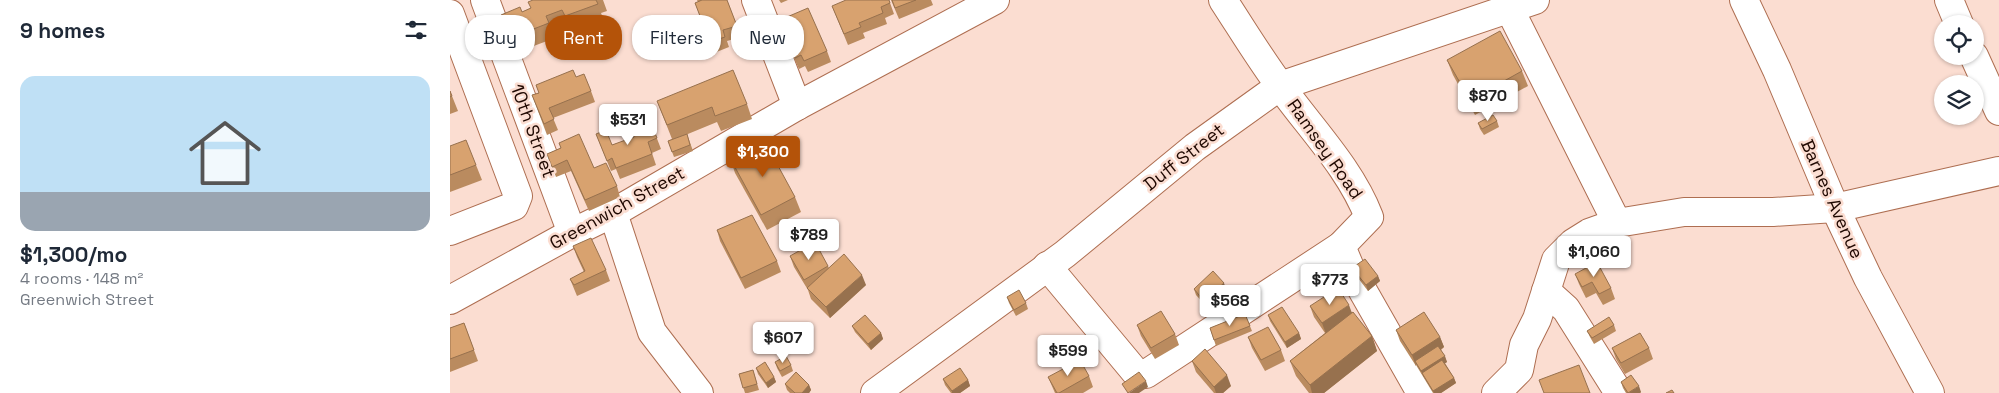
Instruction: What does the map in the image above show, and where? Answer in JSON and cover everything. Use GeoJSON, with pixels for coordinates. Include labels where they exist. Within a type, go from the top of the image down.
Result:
{"type":"FeatureCollection","features":[{"type":"Feature","properties":{"kind":"street","name":"10th Street"},"geometry":{"type":"LineString","coordinates":[[485,0],[572,233]]}},
{"type":"Feature","properties":{"kind":"street"},"geometry":{"type":"LineString","coordinates":[[756,0],[797,106]]}},
{"type":"Feature","properties":{"kind":"street","name":"Greenwich Street"},"geometry":{"type":"LineString","coordinates":[[450,300],[572,233],[613,213],[797,106],[995,0]]}},
{"type":"Feature","properties":{"kind":"street"},"geometry":{"type":"LineString","coordinates":[[1223,0],[1280,86]]}},
{"type":"Feature","properties":{"kind":"street","name":"Duff Street"},"geometry":{"type":"LineString","coordinates":[[875,393],[1047,266],[1194,147],[1280,86],[1534,0]]}},
{"type":"Feature","properties":{"kind":"street","name":"Barnes Avenue"},"geometry":{"type":"LineString","coordinates":[[1744,0],[1835,208],[1868,278],[1930,393]]}},
{"type":"Feature","properties":{"kind":"street"},"geometry":{"type":"LineString","coordinates":[[1949,0],[1955,15]]}},
{"type":"Feature","properties":{"kind":"street"},"geometry":{"type":"LineString","coordinates":[[1509,8],[1618,223]]}},
{"type":"Feature","properties":{"kind":"street"},"geometry":{"type":"LineString","coordinates":[[450,14],[518,196],[514,206],[450,231]]}},
{"type":"Feature","properties":{"kind":"street"},"geometry":{"type":"LineString","coordinates":[[1978,65],[1999,111]]}},
{"type":"Feature","properties":{"kind":"street","name":"Ramsey Road"},"geometry":{"type":"LineString","coordinates":[[1280,86],[1343,168],[1361,197],[1369,217],[1342,246]]}},
{"type":"Feature","properties":{"kind":"street"},"geometry":{"type":"LineString","coordinates":[[1496,393],[1519,370],[1524,345],[1537,319],[1556,260],[1562,252],[1589,233],[1618,223],[1684,212],[1773,212],[1835,208],[1905,194],[1999,171]]}},
{"type":"Feature","properties":{"kind":"street"},"geometry":{"type":"LineString","coordinates":[[613,213],[652,332],[699,393]]}},
{"type":"Feature","properties":{"kind":"street"},"geometry":{"type":"LineString","coordinates":[[1047,266],[1137,374],[1140,375],[1146,374],[1342,246],[1351,270],[1421,393]]}},
{"type":"Feature","properties":{"kind":"street"},"geometry":{"type":"LineString","coordinates":[[1546,291],[1566,309],[1619,393]]}},
{"type":"Feature","properties":{"kind":"building"},"geometry":{"type":"Polygon","coordinates":[[[533,0],[596,0],[598,4],[568,15],[564,15],[562,10],[545,15],[545,25],[535,28],[535,15],[501,15],[520,7],[522,12],[531,8],[528,2],[533,0]]]}},
{"type":"Feature","properties":{"kind":"building"},"geometry":{"type":"Polygon","coordinates":[[[702,0],[727,0],[733,15],[731,15],[731,28],[723,30],[725,37],[721,38],[721,15],[700,15],[695,3],[702,0]]]}},
{"type":"Feature","properties":{"kind":"building"},"geometry":{"type":"Polygon","coordinates":[[[846,0],[889,0],[890,3],[881,7],[883,13],[859,23],[861,27],[844,34],[832,6],[846,0]]]}},
{"type":"Feature","properties":{"kind":"building"},"geometry":{"type":"Polygon","coordinates":[[[892,0],[916,0],[895,8],[892,0]]]}},
{"type":"Feature","properties":{"kind":"building"},"geometry":{"type":"Polygon","coordinates":[[[808,8],[827,51],[804,61],[804,15],[792,15],[808,8]]]}},
{"type":"Feature","properties":{"kind":"building"},"geometry":{"type":"Polygon","coordinates":[[[1500,31],[1522,71],[1470,100],[1447,60],[1500,31]]]}},
{"type":"Feature","properties":{"kind":"building"},"geometry":{"type":"Polygon","coordinates":[[[573,70],[576,77],[584,74],[591,91],[549,108],[554,119],[544,124],[532,95],[539,93],[536,85],[573,70]]]}},
{"type":"Feature","properties":{"kind":"building"},"geometry":{"type":"Polygon","coordinates":[[[733,70],[747,104],[715,116],[712,107],[667,125],[657,101],[733,70]]]}},
{"type":"Feature","properties":{"kind":"building"},"geometry":{"type":"Polygon","coordinates":[[[1493,115],[1497,121],[1482,129],[1478,123],[1493,115]]]}},
{"type":"Feature","properties":{"kind":"building"},"geometry":{"type":"Polygon","coordinates":[[[651,123],[657,138],[648,142],[652,154],[616,168],[612,158],[607,161],[596,134],[606,130],[612,145],[634,137],[632,130],[651,123]]]}},
{"type":"Feature","properties":{"kind":"building"},"geometry":{"type":"Polygon","coordinates":[[[579,134],[594,168],[606,163],[617,186],[585,200],[567,160],[552,167],[547,154],[561,148],[559,143],[579,134]]]}},
{"type":"Feature","properties":{"kind":"building"},"geometry":{"type":"Polygon","coordinates":[[[687,134],[690,145],[672,152],[668,141],[687,134]]]}},
{"type":"Feature","properties":{"kind":"building"},"geometry":{"type":"Polygon","coordinates":[[[466,140],[476,165],[450,175],[450,146],[466,140]]]}},
{"type":"Feature","properties":{"kind":"building"},"geometry":{"type":"Polygon","coordinates":[[[764,140],[795,197],[761,215],[730,158],[764,140]]]}},
{"type":"Feature","properties":{"kind":"building"},"geometry":{"type":"Polygon","coordinates":[[[752,215],[777,261],[741,278],[717,230],[752,215]]]}},
{"type":"Feature","properties":{"kind":"building"},"geometry":{"type":"Polygon","coordinates":[[[591,238],[606,270],[574,285],[570,279],[585,271],[573,246],[591,238]]]}},
{"type":"Feature","properties":{"kind":"building"},"geometry":{"type":"Polygon","coordinates":[[[815,242],[828,266],[804,280],[790,256],[815,242]]]}},
{"type":"Feature","properties":{"kind":"building"},"geometry":{"type":"Polygon","coordinates":[[[844,254],[862,275],[826,307],[807,288],[844,254]]]}},
{"type":"Feature","properties":{"kind":"building"},"geometry":{"type":"Polygon","coordinates":[[[1365,259],[1378,276],[1366,285],[1352,268],[1365,259]]]}},
{"type":"Feature","properties":{"kind":"building"},"geometry":{"type":"Polygon","coordinates":[[[1597,262],[1611,288],[1599,294],[1592,282],[1582,287],[1575,274],[1597,262]]]}},
{"type":"Feature","properties":{"kind":"building"},"geometry":{"type":"Polygon","coordinates":[[[1213,271],[1224,283],[1204,301],[1194,289],[1213,271]]]}},
{"type":"Feature","properties":{"kind":"building"},"geometry":{"type":"Polygon","coordinates":[[[1338,288],[1349,305],[1322,323],[1310,306],[1338,288]]]}},
{"type":"Feature","properties":{"kind":"building"},"geometry":{"type":"Polygon","coordinates":[[[1019,290],[1026,303],[1014,310],[1007,297],[1019,290]]]}},
{"type":"Feature","properties":{"kind":"building"},"geometry":{"type":"Polygon","coordinates":[[[1282,307],[1299,333],[1285,342],[1268,315],[1282,307]]]}},
{"type":"Feature","properties":{"kind":"building"},"geometry":{"type":"Polygon","coordinates":[[[1161,311],[1175,334],[1151,348],[1137,325],[1161,311]]]}},
{"type":"Feature","properties":{"kind":"building"},"geometry":{"type":"Polygon","coordinates":[[[1353,312],[1372,336],[1310,385],[1290,361],[1353,312]]]}},
{"type":"Feature","properties":{"kind":"building"},"geometry":{"type":"Polygon","coordinates":[[[1424,312],[1440,337],[1412,355],[1396,330],[1424,312]]]}},
{"type":"Feature","properties":{"kind":"building"},"geometry":{"type":"Polygon","coordinates":[[[1245,314],[1250,326],[1214,340],[1210,328],[1245,314]]]}},
{"type":"Feature","properties":{"kind":"building"},"geometry":{"type":"Polygon","coordinates":[[[865,315],[881,333],[868,344],[852,326],[865,315]]]}},
{"type":"Feature","properties":{"kind":"building"},"geometry":{"type":"Polygon","coordinates":[[[1609,317],[1614,325],[1592,338],[1587,331],[1609,317]]]}},
{"type":"Feature","properties":{"kind":"building"},"geometry":{"type":"Polygon","coordinates":[[[464,323],[474,350],[450,359],[450,328],[464,323]]]}},
{"type":"Feature","properties":{"kind":"building"},"geometry":{"type":"Polygon","coordinates":[[[1268,327],[1281,350],[1261,360],[1248,337],[1268,327]]]}},
{"type":"Feature","properties":{"kind":"building"},"geometry":{"type":"Polygon","coordinates":[[[1640,333],[1649,348],[1621,363],[1612,348],[1640,333]]]}},
{"type":"Feature","properties":{"kind":"building"},"geometry":{"type":"Polygon","coordinates":[[[1438,346],[1445,356],[1421,371],[1415,361],[1438,346]]]}},
{"type":"Feature","properties":{"kind":"building"},"geometry":{"type":"Polygon","coordinates":[[[1205,349],[1227,375],[1214,387],[1192,361],[1205,349]]]}},
{"type":"Feature","properties":{"kind":"building"},"geometry":{"type":"Polygon","coordinates":[[[786,356],[791,365],[780,371],[775,362],[786,356]]]}},
{"type":"Feature","properties":{"kind":"building"},"geometry":{"type":"Polygon","coordinates":[[[1080,360],[1089,376],[1057,393],[1048,377],[1080,360]]]}},
{"type":"Feature","properties":{"kind":"building"},"geometry":{"type":"Polygon","coordinates":[[[1442,360],[1454,378],[1433,391],[1422,373],[1442,360]]]}},
{"type":"Feature","properties":{"kind":"building"},"geometry":{"type":"Polygon","coordinates":[[[765,362],[774,377],[766,383],[756,368],[765,362]]]}},
{"type":"Feature","properties":{"kind":"building"},"geometry":{"type":"Polygon","coordinates":[[[1579,365],[1590,393],[1544,393],[1539,380],[1579,365]]]}},
{"type":"Feature","properties":{"kind":"building"},"geometry":{"type":"Polygon","coordinates":[[[960,368],[968,380],[952,391],[943,379],[960,368]]]}},
{"type":"Feature","properties":{"kind":"building"},"geometry":{"type":"Polygon","coordinates":[[[753,370],[757,384],[743,388],[739,374],[753,370]]]}},
{"type":"Feature","properties":{"kind":"building"},"geometry":{"type":"Polygon","coordinates":[[[796,372],[809,385],[802,393],[795,393],[785,384],[796,372]]]}},
{"type":"Feature","properties":{"kind":"building"},"geometry":{"type":"Polygon","coordinates":[[[1139,372],[1146,381],[1128,393],[1122,384],[1139,372]]]}},
{"type":"Feature","properties":{"kind":"building"},"geometry":{"type":"Polygon","coordinates":[[[1631,375],[1639,386],[1628,393],[1621,382],[1631,375]]]}}]}
